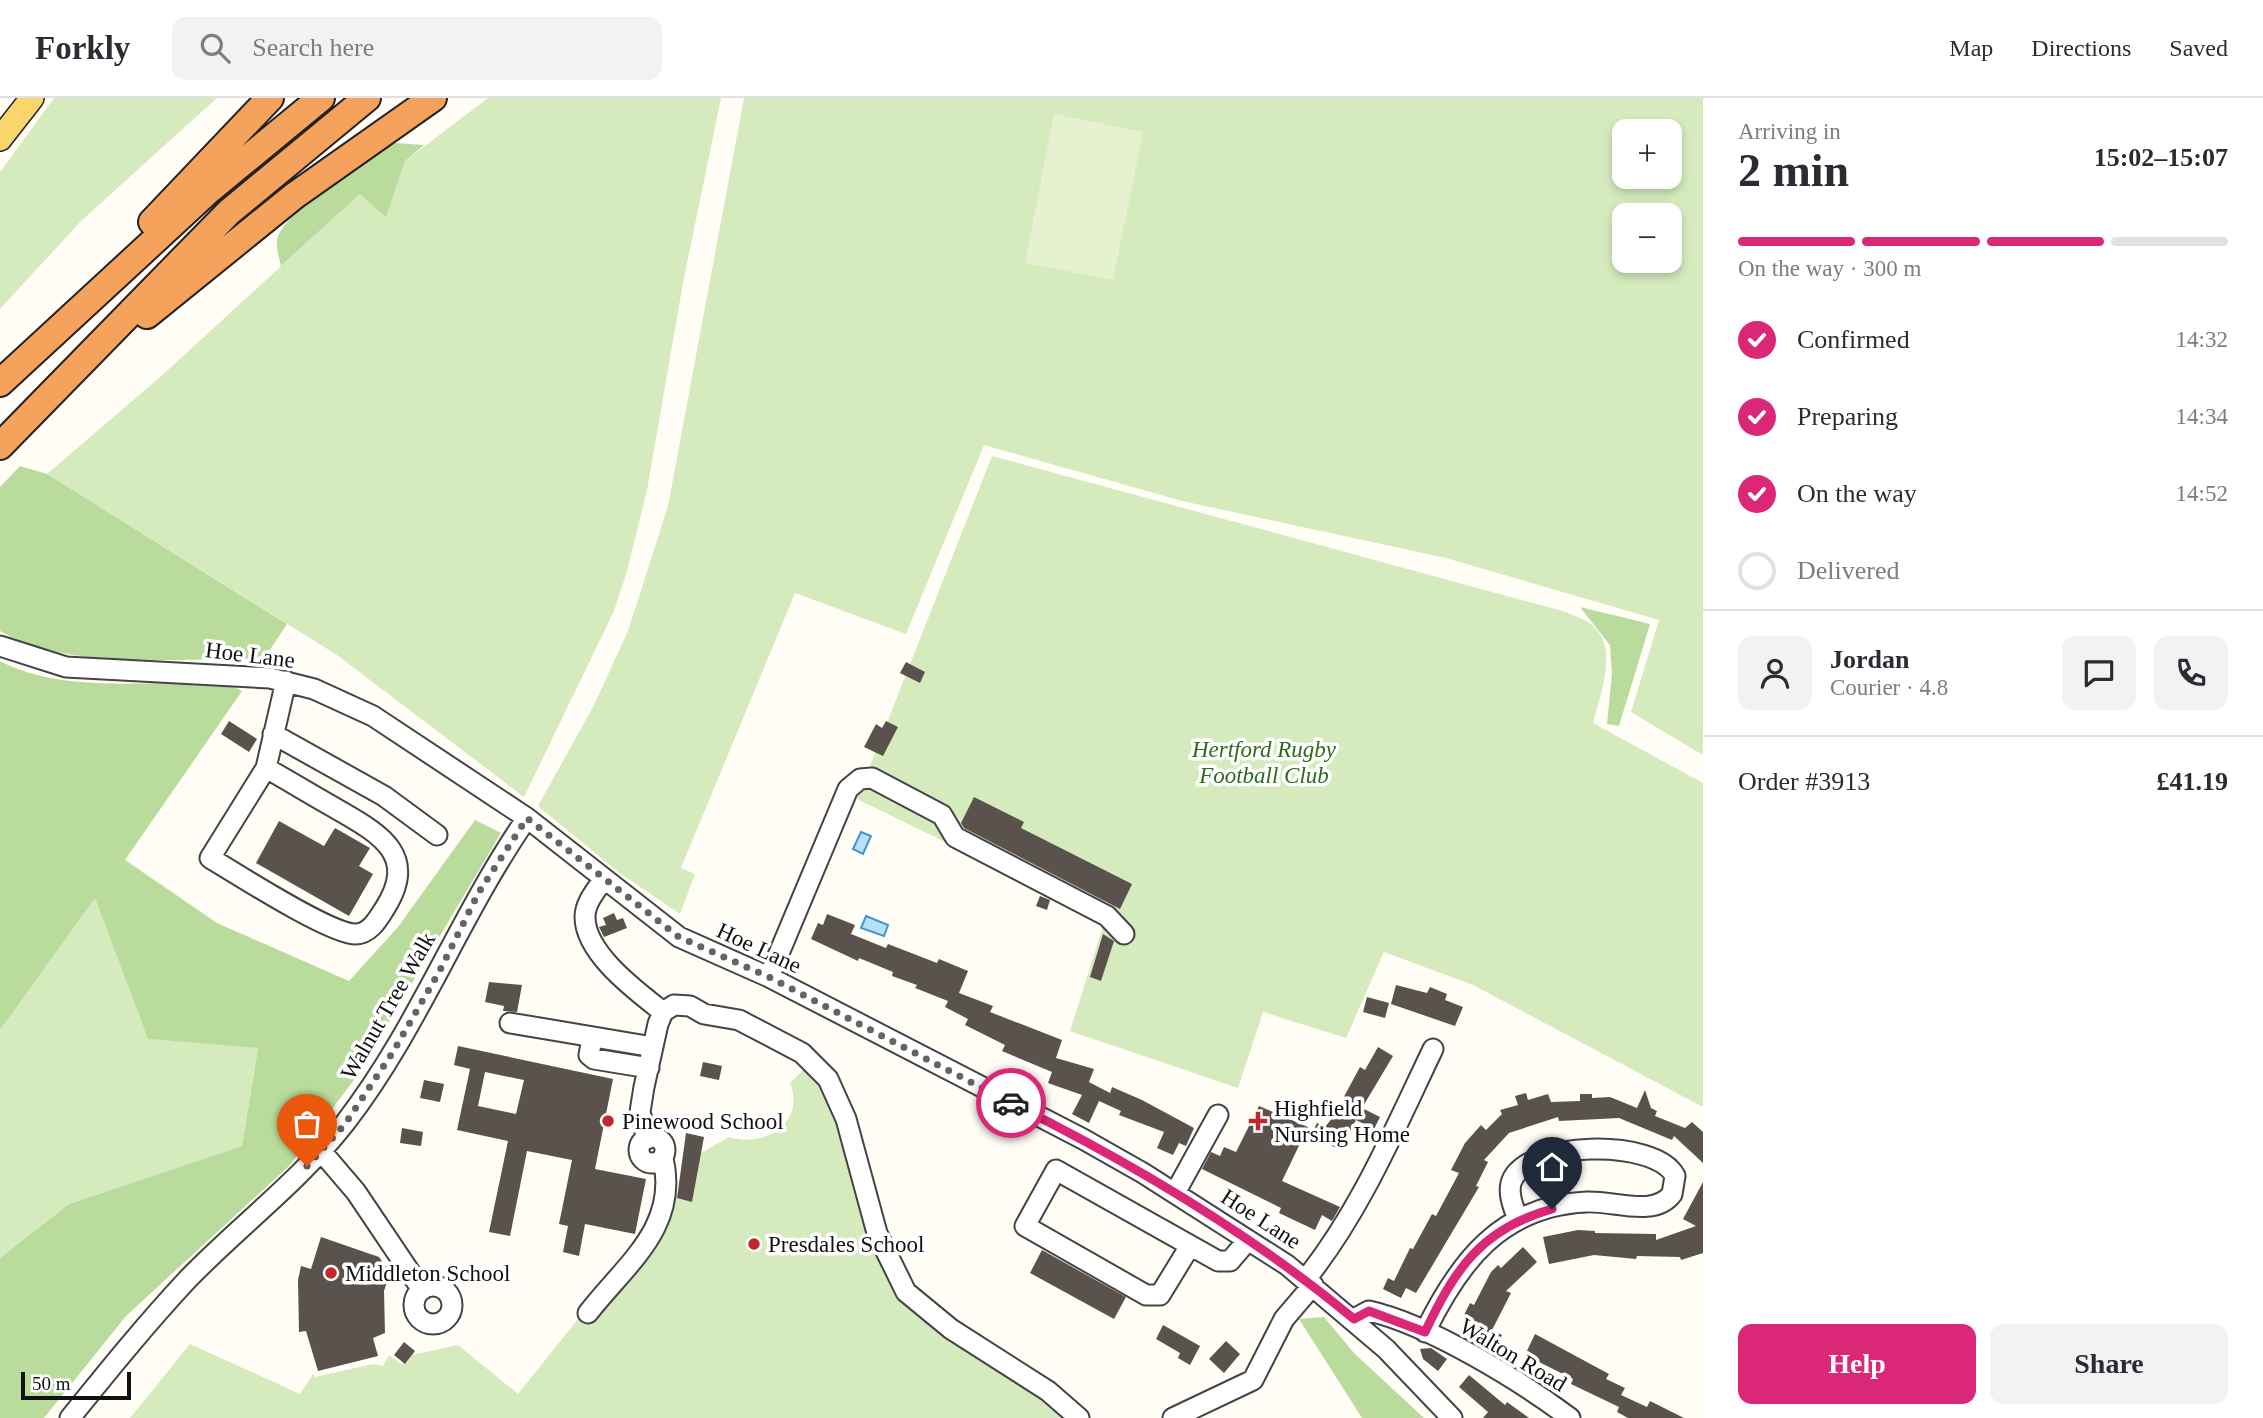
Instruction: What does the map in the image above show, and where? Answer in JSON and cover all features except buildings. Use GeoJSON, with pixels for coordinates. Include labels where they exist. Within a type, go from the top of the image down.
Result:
{"type":"FeatureCollection","features":[{"type":"Feature","properties":{"kind":"highway"},"geometry":{"type":"LineString","coordinates":[[7,376],[270,98]]}},
{"type":"Feature","properties":{"kind":"highway"},"geometry":{"type":"LineString","coordinates":[[7,376],[208,191],[321,98]]}},
{"type":"Feature","properties":{"kind":"highway"},"geometry":{"type":"LineString","coordinates":[[0,446],[41,401],[229,212],[367,98]]}},
{"type":"Feature","properties":{"kind":"highway"},"geometry":{"type":"LineString","coordinates":[[41,401],[294,196],[433,98]]}},
{"type":"Feature","properties":{"kind":"main road"},"geometry":{"type":"LineString","coordinates":[[0,139],[32,98]]}},
{"type":"Feature","properties":{"kind":"street","name":"Hoe Lane"},"geometry":{"type":"LineString","coordinates":[[0,646],[66,667],[236,675],[286,681],[314,690],[373,716],[527,818],[679,937],[769,977],[1083,1139],[1248,1240],[1310,1282],[1354,1319],[1422,1383],[1452,1418]]}},
{"type":"Feature","properties":{"kind":"street"},"geometry":{"type":"LineString","coordinates":[[266,768],[380,834],[389,846],[395,859],[396,882],[392,897],[369,930],[357,934],[325,924],[210,858],[266,768],[286,681]]}},
{"type":"Feature","properties":{"kind":"street"},"geometry":{"type":"LineString","coordinates":[[273,734],[384,796],[437,835]]}},
{"type":"Feature","properties":{"kind":"street"},"geometry":{"type":"LineString","coordinates":[[769,977],[848,789],[860,779],[872,778],[942,815],[955,837],[1107,916],[1124,934]]}},
{"type":"Feature","properties":{"kind":"street","name":"Walnut Tree Walk"},"geometry":{"type":"LineString","coordinates":[[70,1418],[187,1281],[321,1151],[351,1114],[393,1052],[439,972],[479,892],[527,818]]}},
{"type":"Feature","properties":{"kind":"street"},"geometry":{"type":"LineString","coordinates":[[604,879],[590,898],[587,908],[585,918],[590,937],[618,975],[663,1012]]}},
{"type":"Feature","properties":{"kind":"street"},"geometry":{"type":"LineString","coordinates":[[587,1312],[662,1218],[666,1189],[663,1158],[656,1163],[644,1160],[640,1149],[647,1139],[640,1112],[663,1012],[674,1005],[690,1006],[704,1014],[739,1020],[802,1053],[828,1079],[858,1156],[877,1233],[906,1292],[951,1329],[1048,1391],[1079,1418]]}},
{"type":"Feature","properties":{"kind":"street"},"geometry":{"type":"LineString","coordinates":[[510,1023],[653,1047]]}},
{"type":"Feature","properties":{"kind":"street"},"geometry":{"type":"LineString","coordinates":[[592,1038],[589,1055],[594,1059],[649,1068]]}},
{"type":"Feature","properties":{"kind":"street"},"geometry":{"type":"LineString","coordinates":[[1173,1418],[1253,1380],[1284,1319],[1355,1208],[1433,1049]]}},
{"type":"Feature","properties":{"kind":"street"},"geometry":{"type":"LineString","coordinates":[[1175,1194],[1218,1115]]}},
{"type":"Feature","properties":{"kind":"street"},"geometry":{"type":"LineString","coordinates":[[1425,1332],[1448,1286],[1466,1261],[1489,1238],[1518,1220],[1586,1202],[1656,1206],[1672,1194],[1675,1177],[1658,1158],[1636,1152],[1586,1150],[1544,1156],[1523,1166],[1512,1181],[1511,1198],[1518,1220]]}},
{"type":"Feature","properties":{"kind":"street"},"geometry":{"type":"LineString","coordinates":[[321,1151],[356,1192],[422,1290]]}},
{"type":"Feature","properties":{"kind":"street"},"geometry":{"type":"LineString","coordinates":[[1190,1247],[1160,1295],[1146,1295],[1025,1226],[1055,1170],[1218,1261],[1230,1261],[1248,1240]]}},
{"type":"Feature","properties":{"kind":"street","name":"Walton Road"},"geometry":{"type":"LineString","coordinates":[[1354,1319],[1369,1311],[1425,1332],[1508,1377],[1570,1418]]}},
{"type":"Feature","properties":{"kind":"green space"},"geometry":{"type":"Polygon","coordinates":[[[54,98],[217,98],[81,221],[0,309],[0,172],[54,98]]]}},
{"type":"Feature","properties":{"kind":"green space"},"geometry":{"type":"Polygon","coordinates":[[[488,98],[721,98],[683,283],[647,490],[627,571],[614,611],[524,797],[337,655],[47,474],[159,378],[360,194],[386,216],[405,161],[488,98]]]}},
{"type":"Feature","properties":{"kind":"green space"},"geometry":{"type":"Polygon","coordinates":[[[744,98],[1703,98],[1703,755],[1631,712],[1659,620],[1446,558],[1182,501],[984,445],[906,634],[795,593],[681,868],[695,874],[680,914],[618,872],[538,806],[594,705],[628,631],[668,506],[744,98]]]}},
{"type":"Feature","properties":{"kind":"green space"},"geometry":{"type":"Polygon","coordinates":[[[1054,114],[1143,132],[1113,280],[1025,263],[1054,114]]]}},
{"type":"Feature","properties":{"kind":"green space"},"geometry":{"type":"Polygon","coordinates":[[[396,143],[424,145],[405,161],[386,217],[360,194],[281,266],[277,242],[286,224],[328,188],[386,147],[396,143]]]}},
{"type":"Feature","properties":{"kind":"green space","name":"Hertford Rugby Football Club"},"geometry":{"type":"Polygon","coordinates":[[[992,456],[1566,612],[1591,624],[1605,645],[1606,658],[1606,671],[1593,723],[1703,783],[1703,1107],[1473,985],[1384,952],[1346,1038],[1263,1012],[1238,1088],[1070,1031],[1105,920],[857,799],[992,456]]]}},
{"type":"Feature","properties":{"kind":"green space"},"geometry":{"type":"Polygon","coordinates":[[[20,466],[47,474],[287,624],[263,660],[94,658],[60,653],[29,644],[0,631],[0,487],[20,466]]]}},
{"type":"Feature","properties":{"kind":"green space"},"geometry":{"type":"Polygon","coordinates":[[[1580,607],[1650,624],[1619,726],[1607,724],[1612,673],[1610,645],[1580,607]]]}},
{"type":"Feature","properties":{"kind":"green space"},"geometry":{"type":"Polygon","coordinates":[[[0,661],[39,676],[60,680],[103,683],[205,682],[242,691],[125,860],[217,923],[349,981],[398,927],[475,820],[501,833],[357,1076],[289,1166],[126,1316],[44,1418],[0,1418],[0,1258],[69,1204],[242,1146],[258,1048],[148,1039],[95,898],[0,1030],[0,661]]]}},
{"type":"Feature","properties":{"kind":"green space"},"geometry":{"type":"Polygon","coordinates":[[[95,897],[148,1039],[258,1047],[242,1146],[69,1204],[0,1258],[0,1030],[95,897]]]}},
{"type":"Feature","properties":{"kind":"green space","name":"Presdales School"},"geometry":{"type":"Polygon","coordinates":[[[806,1067],[833,1101],[867,1235],[887,1276],[905,1300],[1054,1401],[1065,1418],[130,1418],[190,1344],[300,1394],[313,1374],[315,1377],[373,1364],[383,1366],[389,1355],[401,1364],[407,1363],[412,1355],[458,1345],[518,1394],[654,1224],[665,1192],[683,1196],[691,1159],[729,1137],[756,1139],[779,1130],[792,1110],[790,1083],[806,1067]]]}},
{"type":"Feature","properties":{"kind":"green space"},"geometry":{"type":"Polygon","coordinates":[[[1324,1317],[1354,1353],[1424,1418],[1362,1418],[1299,1319],[1324,1317]]]}},
{"type":"Feature","properties":{"kind":"water"},"geometry":{"type":"Polygon","coordinates":[[[861,832],[871,836],[863,854],[853,849],[861,832]]]}},
{"type":"Feature","properties":{"kind":"water"},"geometry":{"type":"Polygon","coordinates":[[[866,916],[888,925],[884,936],[861,928],[866,916]]]}},
{"type":"Feature","properties":{"kind":"way so far"},"geometry":{"type":"LineString","coordinates":[[307,1166],[345,1124],[393,1052],[439,972],[493,867],[527,818],[679,937],[769,977],[1011,1103]]}},
{"type":"Feature","properties":{"kind":"place","name":"Pinewood School"},"geometry":{"type":"Point","coordinates":[608,1121]}},
{"type":"Feature","properties":{"kind":"place","name":"Highfield Nursing Home"},"geometry":{"type":"Point","coordinates":[1258,1121]}},
{"type":"Feature","properties":{"kind":"place","name":"Presdales School"},"geometry":{"type":"Point","coordinates":[754,1244]}},
{"type":"Feature","properties":{"kind":"place","name":"Middleton School"},"geometry":{"type":"Point","coordinates":[331,1273]}},
{"type":"Feature","properties":{"kind":"route"},"geometry":{"type":"LineString","coordinates":[[1011,1103],[1143,1173],[1287,1265],[1354,1319],[1361,1312],[1369,1311],[1425,1332],[1448,1286],[1477,1249],[1503,1228],[1552,1209]]}}]}
